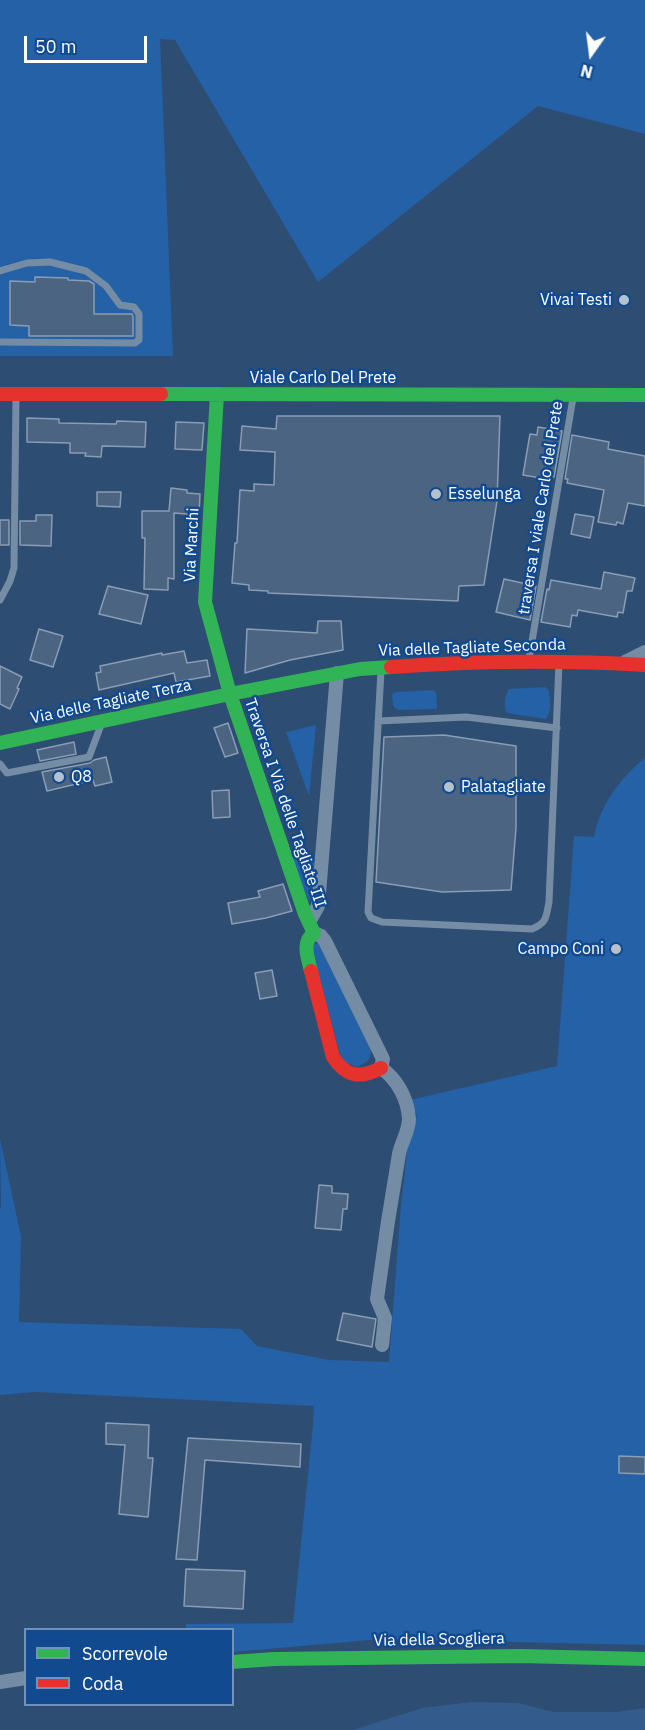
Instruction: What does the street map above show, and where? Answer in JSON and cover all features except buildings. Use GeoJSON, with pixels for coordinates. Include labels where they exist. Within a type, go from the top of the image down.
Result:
{"type":"FeatureCollection","features":[{"type":"Feature","properties":{"kind":"main road","name":"Viale Carlo Del Prete"},"geometry":{"type":"LineString","coordinates":[[0,394],[645,395]]}},
{"type":"Feature","properties":{"kind":"main road","name":"Via Marchi"},"geometry":{"type":"LineString","coordinates":[[216,394],[205,602],[230,694]]}},
{"type":"Feature","properties":{"kind":"main road","name":"Via delle Tagliate Seconda"},"geometry":{"type":"LineString","coordinates":[[230,694],[381,667],[443,663],[559,661],[645,665]]}},
{"type":"Feature","properties":{"kind":"main road","name":"Via delle Tagliate Terza"},"geometry":{"type":"LineString","coordinates":[[0,742],[230,694]]}},
{"type":"Feature","properties":{"kind":"main road","name":"Traversa I Via delle Tagliate III"},"geometry":{"type":"LineString","coordinates":[[230,694],[305,914],[312,927]]}},
{"type":"Feature","properties":{"kind":"main road"},"geometry":{"type":"LineString","coordinates":[[312,927],[306,941],[306,950],[333,1057],[337,1065],[346,1072],[358,1075],[372,1074],[381,1068]]}},
{"type":"Feature","properties":{"kind":"main road","name":"Via della Scogliera"},"geometry":{"type":"LineString","coordinates":[[234,1662],[274,1659],[520,1656],[645,1659]]}},
{"type":"Feature","properties":{"kind":"street"},"geometry":{"type":"LineString","coordinates":[[621,664],[645,652]]}},
{"type":"Feature","properties":{"kind":"street"},"geometry":{"type":"LineString","coordinates":[[337,674],[318,906],[312,927],[326,941],[384,1059],[381,1068],[397,1083],[409,1119],[399,1152],[377,1299],[385,1318],[382,1345]]}},
{"type":"Feature","properties":{"kind":"street"},"geometry":{"type":"LineString","coordinates":[[0,1682],[24,1678]]}},
{"type":"Feature","properties":{"kind":"lane"},"geometry":{"type":"LineString","coordinates":[[0,271],[27,263],[50,262],[86,271],[106,286],[120,305],[134,307],[139,314],[139,340],[135,343],[0,342]]}},
{"type":"Feature","properties":{"kind":"lane"},"geometry":{"type":"LineString","coordinates":[[0,600],[14,568],[16,394]]}},
{"type":"Feature","properties":{"kind":"lane","name":"traversa I viale Carlo del Prete"},"geometry":{"type":"LineString","coordinates":[[529,662],[573,395]]}},
{"type":"Feature","properties":{"kind":"lane"},"geometry":{"type":"LineString","coordinates":[[381,667],[368,912],[371,918],[382,922],[532,929],[541,926],[545,921],[549,902],[559,661]]}},
{"type":"Feature","properties":{"kind":"lane"},"geometry":{"type":"LineString","coordinates":[[378,721],[466,717],[557,728]]}},
{"type":"Feature","properties":{"kind":"lane"},"geometry":{"type":"LineString","coordinates":[[0,764],[7,773],[89,757],[102,722]]}},
{"type":"Feature","properties":{"kind":"shaded area"},"geometry":{"type":"Polygon","coordinates":[[[0,0],[645,0],[645,134],[538,106],[318,282],[175,40],[160,39],[173,356],[0,356],[0,0]]]}},
{"type":"Feature","properties":{"kind":"shaded area"},"geometry":{"type":"Polygon","coordinates":[[[545,687],[549,691],[550,702],[546,719],[507,713],[505,701],[509,689],[545,687]]]}},
{"type":"Feature","properties":{"kind":"shaded area"},"geometry":{"type":"Polygon","coordinates":[[[433,690],[436,692],[437,708],[435,709],[399,710],[393,705],[392,694],[396,692],[433,690]]]}},
{"type":"Feature","properties":{"kind":"shaded area"},"geometry":{"type":"Polygon","coordinates":[[[316,725],[309,796],[286,732],[316,725]]]}},
{"type":"Feature","properties":{"kind":"shaded area"},"geometry":{"type":"Polygon","coordinates":[[[645,758],[645,1645],[382,1639],[234,1652],[234,1628],[186,1628],[186,1624],[293,1623],[314,1406],[35,1392],[0,1395],[0,1139],[21,1236],[19,1322],[241,1329],[257,1346],[329,1360],[389,1362],[401,1205],[408,1144],[417,1115],[410,1100],[557,1066],[574,836],[594,837],[606,803],[627,774],[645,758]]]}},
{"type":"Feature","properties":{"kind":"shaded area"},"geometry":{"type":"Polygon","coordinates":[[[315,857],[310,903],[291,860],[315,857]]]}},
{"type":"Feature","properties":{"kind":"shaded area"},"geometry":{"type":"Polygon","coordinates":[[[314,943],[321,944],[370,1046],[371,1053],[368,1061],[357,1067],[342,1061],[311,946],[314,943]]]}},
{"type":"Feature","properties":{"kind":"shaded area"},"geometry":{"type":"Polygon","coordinates":[[[471,1702],[518,1703],[554,1712],[616,1712],[645,1708],[645,1730],[353,1730],[422,1708],[471,1702]]]}},
{"type":"Feature","properties":{"kind":"traffic: fast"},"geometry":{"type":"LineString","coordinates":[[161,394],[645,395]]}},
{"type":"Feature","properties":{"kind":"traffic: fast"},"geometry":{"type":"LineString","coordinates":[[217,394],[205,602],[230,694],[305,914],[314,933],[307,946],[311,971]]}},
{"type":"Feature","properties":{"kind":"traffic: fast"},"geometry":{"type":"LineString","coordinates":[[0,743],[230,694],[360,669],[391,667]]}},
{"type":"Feature","properties":{"kind":"traffic: fast"},"geometry":{"type":"LineString","coordinates":[[234,1662],[274,1659],[520,1656],[645,1659]]}},
{"type":"Feature","properties":{"kind":"traffic: jam"},"geometry":{"type":"LineString","coordinates":[[0,394],[161,394]]}},
{"type":"Feature","properties":{"kind":"traffic: jam"},"geometry":{"type":"LineString","coordinates":[[391,667],[518,662],[645,665]]}},
{"type":"Feature","properties":{"kind":"traffic: jam"},"geometry":{"type":"LineString","coordinates":[[311,971],[333,1057],[338,1064],[348,1072],[360,1075],[381,1068]]}},
{"type":"Feature","properties":{"kind":"place","name":"Vivai Testi"},"geometry":{"type":"Point","coordinates":[624,300]}},
{"type":"Feature","properties":{"kind":"place","name":"Esselunga"},"geometry":{"type":"Point","coordinates":[436,494]}},
{"type":"Feature","properties":{"kind":"place","name":"Q8"},"geometry":{"type":"Point","coordinates":[59,777]}},
{"type":"Feature","properties":{"kind":"place","name":"Palatagliate"},"geometry":{"type":"Point","coordinates":[449,787]}},
{"type":"Feature","properties":{"kind":"place","name":"Campo Coni"},"geometry":{"type":"Point","coordinates":[616,949]}}]}
